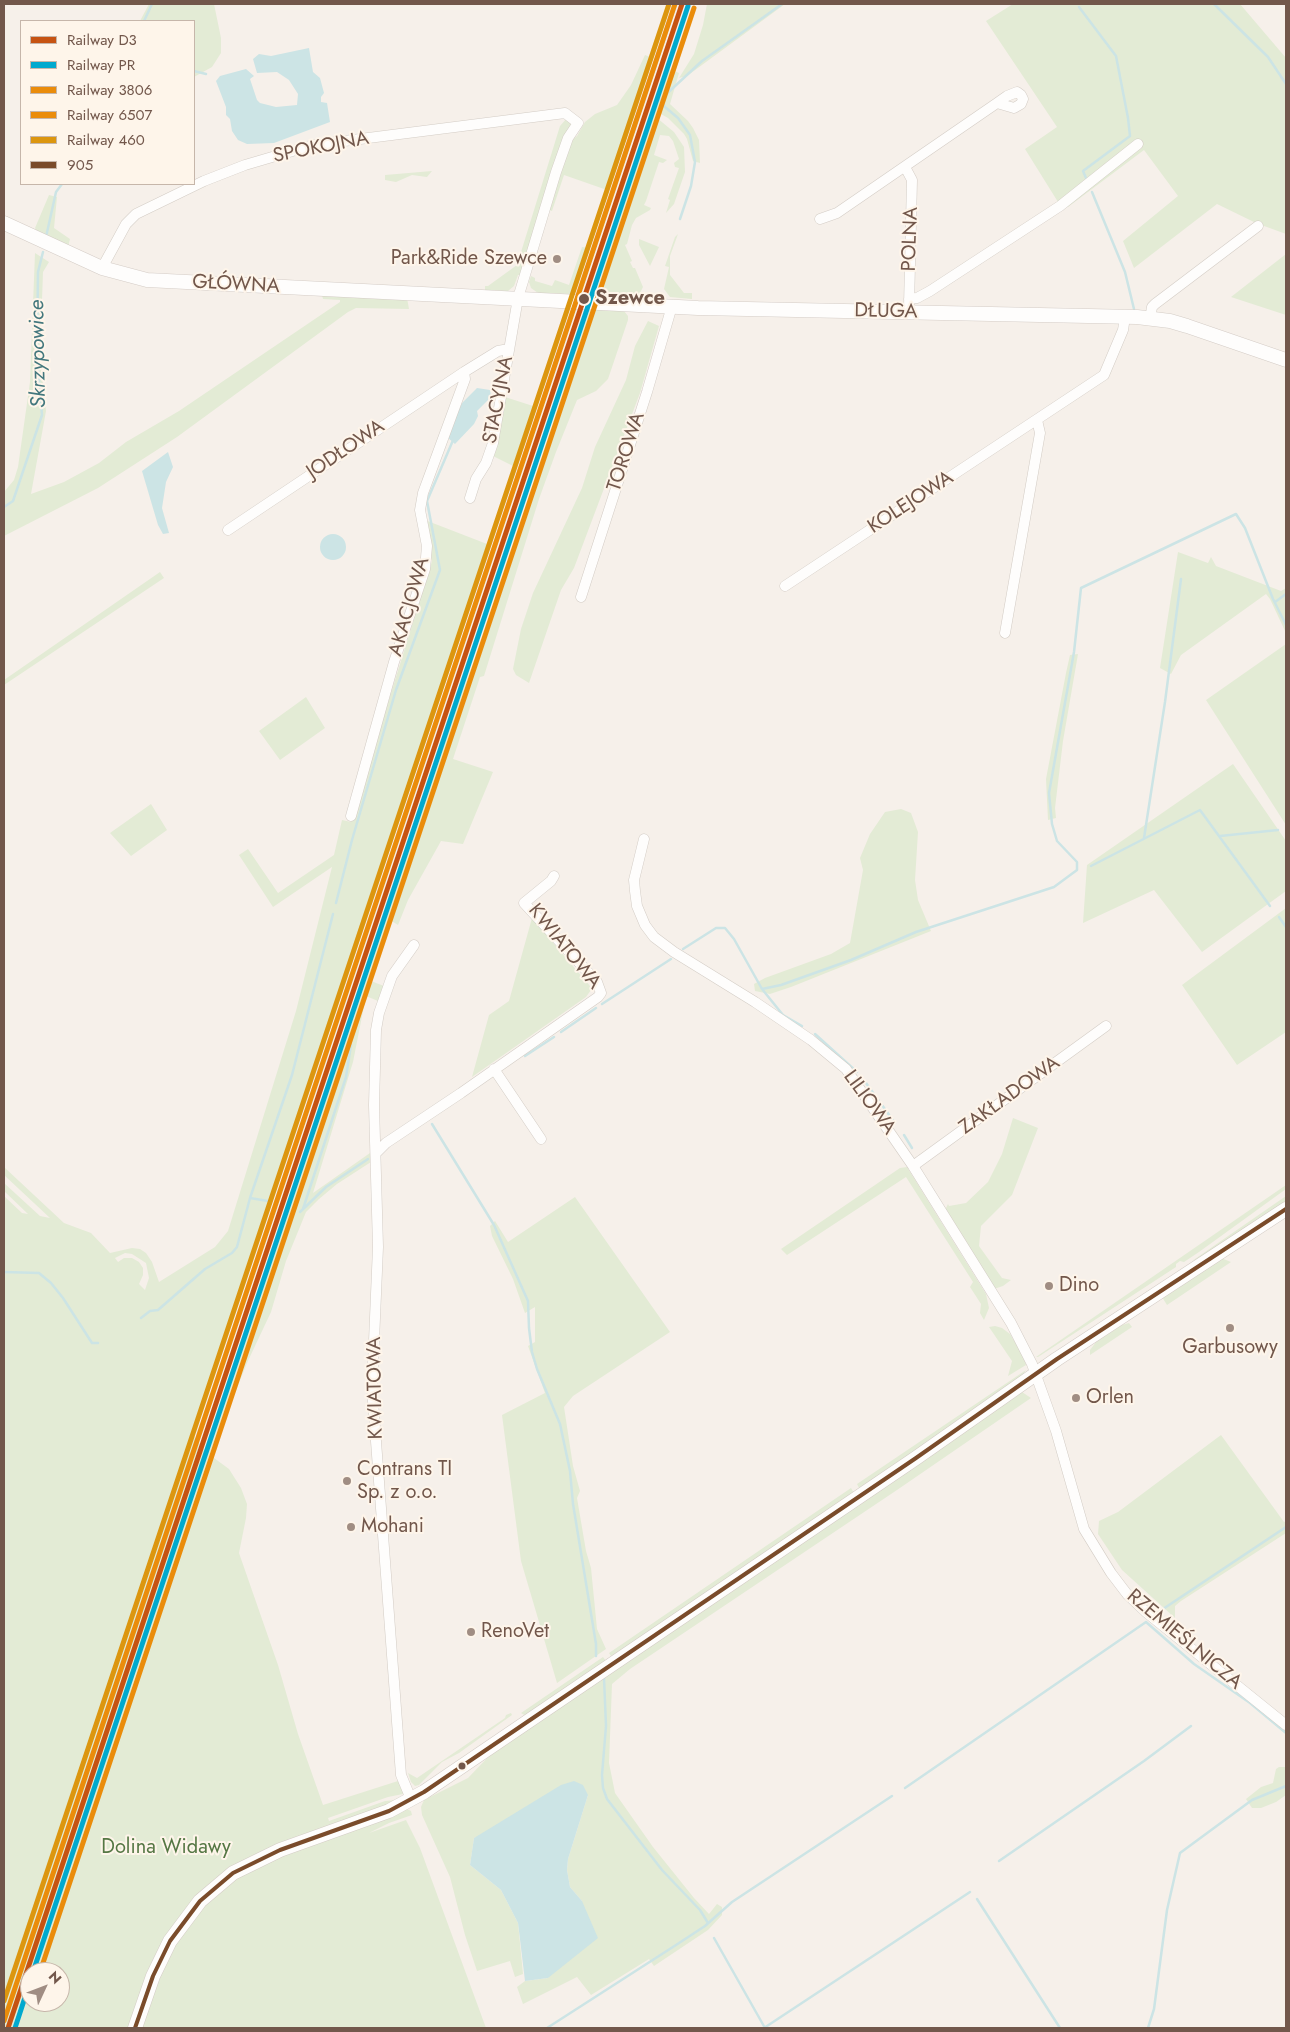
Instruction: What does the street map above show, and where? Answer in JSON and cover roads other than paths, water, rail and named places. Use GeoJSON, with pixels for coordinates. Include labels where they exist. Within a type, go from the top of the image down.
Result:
{"type":"FeatureCollection","features":[{"type":"Feature","properties":{"kind":"main road","name":"GŁÓWNA"},"geometry":{"type":"LineString","coordinates":[[4,223],[102,268],[126,276],[169,282],[480,296]]}},
{"type":"Feature","properties":{"kind":"main road","name":"DŁUGA"},"geometry":{"type":"LineString","coordinates":[[480,296],[672,306],[908,306],[1150,318],[1187,326],[1286,360]]}},
{"type":"Feature","properties":{"kind":"main road"},"geometry":{"type":"LineString","coordinates":[[135,2028],[153,1976],[168,1945],[200,1901],[233,1873],[280,1850],[389,1811],[411,1799],[511,1734],[1036,1374],[1286,1209]]}},
{"type":"Feature","properties":{"kind":"street"},"geometry":{"type":"LineString","coordinates":[[820,219],[837,213],[997,103]]}},
{"type":"Feature","properties":{"kind":"street","name":"SPOKOJNA"},"geometry":{"type":"LineString","coordinates":[[102,268],[126,224],[136,214],[204,181],[262,160],[313,145],[407,135],[565,113],[578,123]]}},
{"type":"Feature","properties":{"kind":"street","name":"STACYJNA"},"geometry":{"type":"LineString","coordinates":[[470,498],[476,478],[486,463],[492,443],[518,298],[556,172],[568,138],[578,123]]}},
{"type":"Feature","properties":{"kind":"street"},"geometry":{"type":"LineString","coordinates":[[908,306],[917,298],[1060,206],[1138,144]]}},
{"type":"Feature","properties":{"kind":"street","name":"POLNA"},"geometry":{"type":"LineString","coordinates":[[905,167],[912,180],[908,306]]}},
{"type":"Feature","properties":{"kind":"street"},"geometry":{"type":"LineString","coordinates":[[1150,318],[1152,307],[1155,304],[1258,226]]}},
{"type":"Feature","properties":{"kind":"street","name":"TOROWA"},"geometry":{"type":"LineString","coordinates":[[580,596],[647,392],[672,306]]}},
{"type":"Feature","properties":{"kind":"street","name":"KOLEJOWA"},"geometry":{"type":"LineString","coordinates":[[785,586],[1104,375],[1123,330],[1125,317]]}},
{"type":"Feature","properties":{"kind":"street","name":"JODŁOWA"},"geometry":{"type":"LineString","coordinates":[[228,530],[464,372],[498,351],[509,349]]}},
{"type":"Feature","properties":{"kind":"street","name":"AKACJOWA"},"geometry":{"type":"LineString","coordinates":[[351,816],[394,662],[425,569],[427,546],[420,510],[423,493],[465,379],[464,372]]}},
{"type":"Feature","properties":{"kind":"street"},"geometry":{"type":"LineString","coordinates":[[1005,632],[1040,434],[1037,420]]}},
{"type":"Feature","properties":{"kind":"street","name":"LILIOWA"},"geometry":{"type":"LineString","coordinates":[[644,839],[634,880],[637,906],[645,925],[654,937],[674,952],[811,1040],[846,1069],[913,1166],[1010,1323],[1036,1374]]}},
{"type":"Feature","properties":{"kind":"street","name":"KWIATOWA"},"geometry":{"type":"LineString","coordinates":[[376,1153],[386,1143],[585,1008],[598,997],[601,992],[597,982],[524,903],[551,881],[554,876]]}},
{"type":"Feature","properties":{"kind":"street","name":"KWIATOWA"},"geometry":{"type":"LineString","coordinates":[[411,1799],[401,1775],[372,1388],[378,1289],[374,1065],[379,1013],[392,976],[414,945]]}},
{"type":"Feature","properties":{"kind":"street","name":"ZAKŁADOWA"},"geometry":{"type":"LineString","coordinates":[[913,1166],[1106,1026]]}},
{"type":"Feature","properties":{"kind":"street"},"geometry":{"type":"LineString","coordinates":[[494,1068],[540,1139]]}},
{"type":"Feature","properties":{"kind":"street","name":"RZEMIEŚLNICZA"},"geometry":{"type":"LineString","coordinates":[[1036,1374],[1056,1431],[1084,1529],[1111,1573],[1127,1594],[1146,1612],[1286,1725]]}},
{"type":"Feature","properties":{"kind":"water"},"geometry":{"type":"Polygon","coordinates":[[[309,48],[313,72],[320,78],[324,93],[321,97],[321,102],[327,103],[330,122],[274,143],[247,144],[238,140],[232,131],[230,119],[226,115],[226,107],[216,81],[220,76],[246,69],[254,76],[250,79],[257,100],[260,103],[276,107],[297,105],[298,94],[289,80],[277,72],[257,73],[253,59],[259,54],[271,56],[309,48]]]}},
{"type":"Feature","properties":{"kind":"water"},"geometry":{"type":"Polygon","coordinates":[[[477,388],[490,390],[491,397],[477,411],[478,416],[474,424],[455,444],[447,437],[453,421],[462,403],[477,388]]]}},
{"type":"Feature","properties":{"kind":"water"},"geometry":{"type":"Polygon","coordinates":[[[168,452],[173,467],[166,482],[162,508],[169,533],[163,534],[158,525],[142,471],[168,452]]]}},
{"type":"Feature","properties":{"kind":"water"},"geometry":{"type":"Polygon","coordinates":[[[333,534],[342,538],[346,547],[342,556],[333,560],[324,556],[320,547],[324,538],[333,534]]]}},
{"type":"Feature","properties":{"kind":"water"},"geometry":{"type":"Polygon","coordinates":[[[574,1781],[583,1785],[588,1795],[568,1859],[567,1870],[570,1887],[582,1901],[598,1938],[548,1978],[525,1981],[518,1923],[501,1890],[470,1865],[474,1838],[561,1785],[574,1781]]]}},
{"type":"Feature","properties":{"kind":"waterway","name":"Skrzypowice"},"geometry":{"type":"LineString","coordinates":[[144,20],[152,4]]}},
{"type":"Feature","properties":{"kind":"waterway"},"geometry":{"type":"LineString","coordinates":[[680,219],[691,186],[695,162],[690,135],[678,118],[660,100],[702,61],[782,4]]}},
{"type":"Feature","properties":{"kind":"waterway"},"geometry":{"type":"LineString","coordinates":[[1214,4],[1268,57],[1286,84]]}},
{"type":"Feature","properties":{"kind":"waterway"},"geometry":{"type":"LineString","coordinates":[[1079,7],[1116,56],[1130,136],[1083,171],[1086,178]]}},
{"type":"Feature","properties":{"kind":"waterway"},"geometry":{"type":"LineString","coordinates":[[195,71],[206,74]]}},
{"type":"Feature","properties":{"kind":"waterway","name":"Skrzypowice"},"geometry":{"type":"LineString","coordinates":[[46,237],[56,192],[61,185]]}},
{"type":"Feature","properties":{"kind":"waterway"},"geometry":{"type":"LineString","coordinates":[[1092,192],[1125,272],[1134,309]]}},
{"type":"Feature","properties":{"kind":"waterway","name":"Skrzypowice"},"geometry":{"type":"LineString","coordinates":[[4,507],[13,501],[42,415],[37,357],[38,272],[43,252]]}},
{"type":"Feature","properties":{"kind":"waterway"},"geometry":{"type":"LineString","coordinates":[[336,903],[352,840],[396,690],[440,570],[427,501],[454,438]]}},
{"type":"Feature","properties":{"kind":"waterway"},"geometry":{"type":"LineString","coordinates":[[683,949],[716,928],[725,928],[734,939],[762,989],[781,985],[851,960],[916,932],[1054,887],[1077,870],[1077,862],[1057,841],[1052,824],[1049,793],[1074,652],[1081,588],[1236,514],[1245,528],[1273,599],[1286,625]]}},
{"type":"Feature","properties":{"kind":"waterway"},"geometry":{"type":"LineString","coordinates":[[1144,838],[1165,702],[1181,579]]}},
{"type":"Feature","properties":{"kind":"waterway"},"geometry":{"type":"LineString","coordinates":[[1275,602],[1286,594]]}},
{"type":"Feature","properties":{"kind":"waterway"},"geometry":{"type":"LineString","coordinates":[[1091,866],[1200,810],[1270,906]]}},
{"type":"Feature","properties":{"kind":"waterway"},"geometry":{"type":"LineString","coordinates":[[1220,836],[1278,830]]}},
{"type":"Feature","properties":{"kind":"waterway"},"geometry":{"type":"LineString","coordinates":[[141,1318],[150,1311],[158,1310],[205,1269],[232,1253],[237,1247],[250,1198],[292,1075],[333,914]]}},
{"type":"Feature","properties":{"kind":"waterway"},"geometry":{"type":"LineString","coordinates":[[1279,917],[1286,927]]}},
{"type":"Feature","properties":{"kind":"waterway"},"geometry":{"type":"LineString","coordinates":[[602,1004],[671,959]]}},
{"type":"Feature","properties":{"kind":"waterway"},"geometry":{"type":"LineString","coordinates":[[762,989],[783,1015],[802,1026]]}},
{"type":"Feature","properties":{"kind":"waterway"},"geometry":{"type":"LineString","coordinates":[[561,1032],[596,1008]]}},
{"type":"Feature","properties":{"kind":"waterway"},"geometry":{"type":"LineString","coordinates":[[815,1034],[857,1072]]}},
{"type":"Feature","properties":{"kind":"waterway"},"geometry":{"type":"LineString","coordinates":[[525,1056],[554,1037]]}},
{"type":"Feature","properties":{"kind":"waterway"},"geometry":{"type":"LineString","coordinates":[[303,1209],[346,1077],[351,1045]]}},
{"type":"Feature","properties":{"kind":"waterway"},"geometry":{"type":"LineString","coordinates":[[866,1083],[895,1123]]}},
{"type":"Feature","properties":{"kind":"waterway"},"geometry":{"type":"LineString","coordinates":[[432,1124],[494,1225],[528,1301],[532,1352],[537,1369],[560,1424],[570,1471],[573,1504],[596,1644],[596,1656]]}},
{"type":"Feature","properties":{"kind":"waterway"},"geometry":{"type":"LineString","coordinates":[[904,1135],[912,1148]]}},
{"type":"Feature","properties":{"kind":"waterway"},"geometry":{"type":"LineString","coordinates":[[300,1212],[326,1187],[368,1159]]}},
{"type":"Feature","properties":{"kind":"waterway"},"geometry":{"type":"LineString","coordinates":[[250,1198],[268,1201]]}},
{"type":"Feature","properties":{"kind":"waterway"},"geometry":{"type":"LineString","coordinates":[[4,1272],[39,1273],[51,1283],[63,1298],[92,1343],[98,1343]]}},
{"type":"Feature","properties":{"kind":"waterway"},"geometry":{"type":"LineString","coordinates":[[1157,1613],[1286,1527]]}},
{"type":"Feature","properties":{"kind":"waterway"},"geometry":{"type":"LineString","coordinates":[[905,1788],[1146,1622],[1194,1664],[1250,1703],[1286,1733]]}},
{"type":"Feature","properties":{"kind":"waterway"},"geometry":{"type":"LineString","coordinates":[[604,1678],[606,1726],[602,1775],[603,1788],[607,1799],[662,1870],[700,1910],[708,1923]]}},
{"type":"Feature","properties":{"kind":"waterway"},"geometry":{"type":"LineString","coordinates":[[999,1861],[1144,1761],[1191,1726]]}},
{"type":"Feature","properties":{"kind":"waterway"},"geometry":{"type":"LineString","coordinates":[[1148,2028],[1154,2009],[1167,1910],[1180,1853],[1252,1800],[1286,1786]]}},
{"type":"Feature","properties":{"kind":"waterway"},"geometry":{"type":"LineString","coordinates":[[547,2028],[705,1926],[732,1902],[892,1796]]}},
{"type":"Feature","properties":{"kind":"waterway"},"geometry":{"type":"LineString","coordinates":[[764,2028],[970,1892]]}},
{"type":"Feature","properties":{"kind":"waterway"},"geometry":{"type":"LineString","coordinates":[[977,1899],[1060,2028]]}},
{"type":"Feature","properties":{"kind":"waterway"},"geometry":{"type":"LineString","coordinates":[[714,1938],[765,2028]]}},
{"type":"Feature","properties":{"kind":"rail line","name":"460"},"geometry":{"type":"LineString","coordinates":[[4,2001],[669,4]]}},
{"type":"Feature","properties":{"kind":"rail line","name":"3806"},"geometry":{"type":"LineString","coordinates":[[4,2021],[675,4]]}},
{"type":"Feature","properties":{"kind":"rail line","name":"D3"},"geometry":{"type":"LineString","coordinates":[[8,2028],[682,4]]}},
{"type":"Feature","properties":{"kind":"rail line","name":"PR"},"geometry":{"type":"LineString","coordinates":[[36,1962],[688,6]]}},
{"type":"Feature","properties":{"kind":"rail line","name":"6507"},"geometry":{"type":"LineString","coordinates":[[43,1962],[694,8]]}},
{"type":"Feature","properties":{"kind":"rail line","name":"PR"},"geometry":{"type":"LineString","coordinates":[[15,2028],[20,2012]]}},
{"type":"Feature","properties":{"kind":"place","name":"Park&Ride Szewce"},"geometry":{"type":"Point","coordinates":[557,259]}},
{"type":"Feature","properties":{"kind":"place","name":"Szewce"},"geometry":{"type":"Point","coordinates":[584,299]}},
{"type":"Feature","properties":{"kind":"place","name":"Dino"},"geometry":{"type":"Point","coordinates":[1049,1286]}},
{"type":"Feature","properties":{"kind":"place","name":"Garbusowy"},"geometry":{"type":"Point","coordinates":[1230,1328]}},
{"type":"Feature","properties":{"kind":"place","name":"Orlen"},"geometry":{"type":"Point","coordinates":[1076,1398]}},
{"type":"Feature","properties":{"kind":"place","name":"Contrans TI Sp. z o.o."},"geometry":{"type":"Point","coordinates":[347,1481]}},
{"type":"Feature","properties":{"kind":"place","name":"Mohani"},"geometry":{"type":"Point","coordinates":[351,1527]}},
{"type":"Feature","properties":{"kind":"place","name":"RenoVet"},"geometry":{"type":"Point","coordinates":[471,1632]}},
{"type":"Feature","properties":{"kind":"park label","name":"Dolina Widawy"},"geometry":{"type":"Point","coordinates":[166,1848]}}]}
